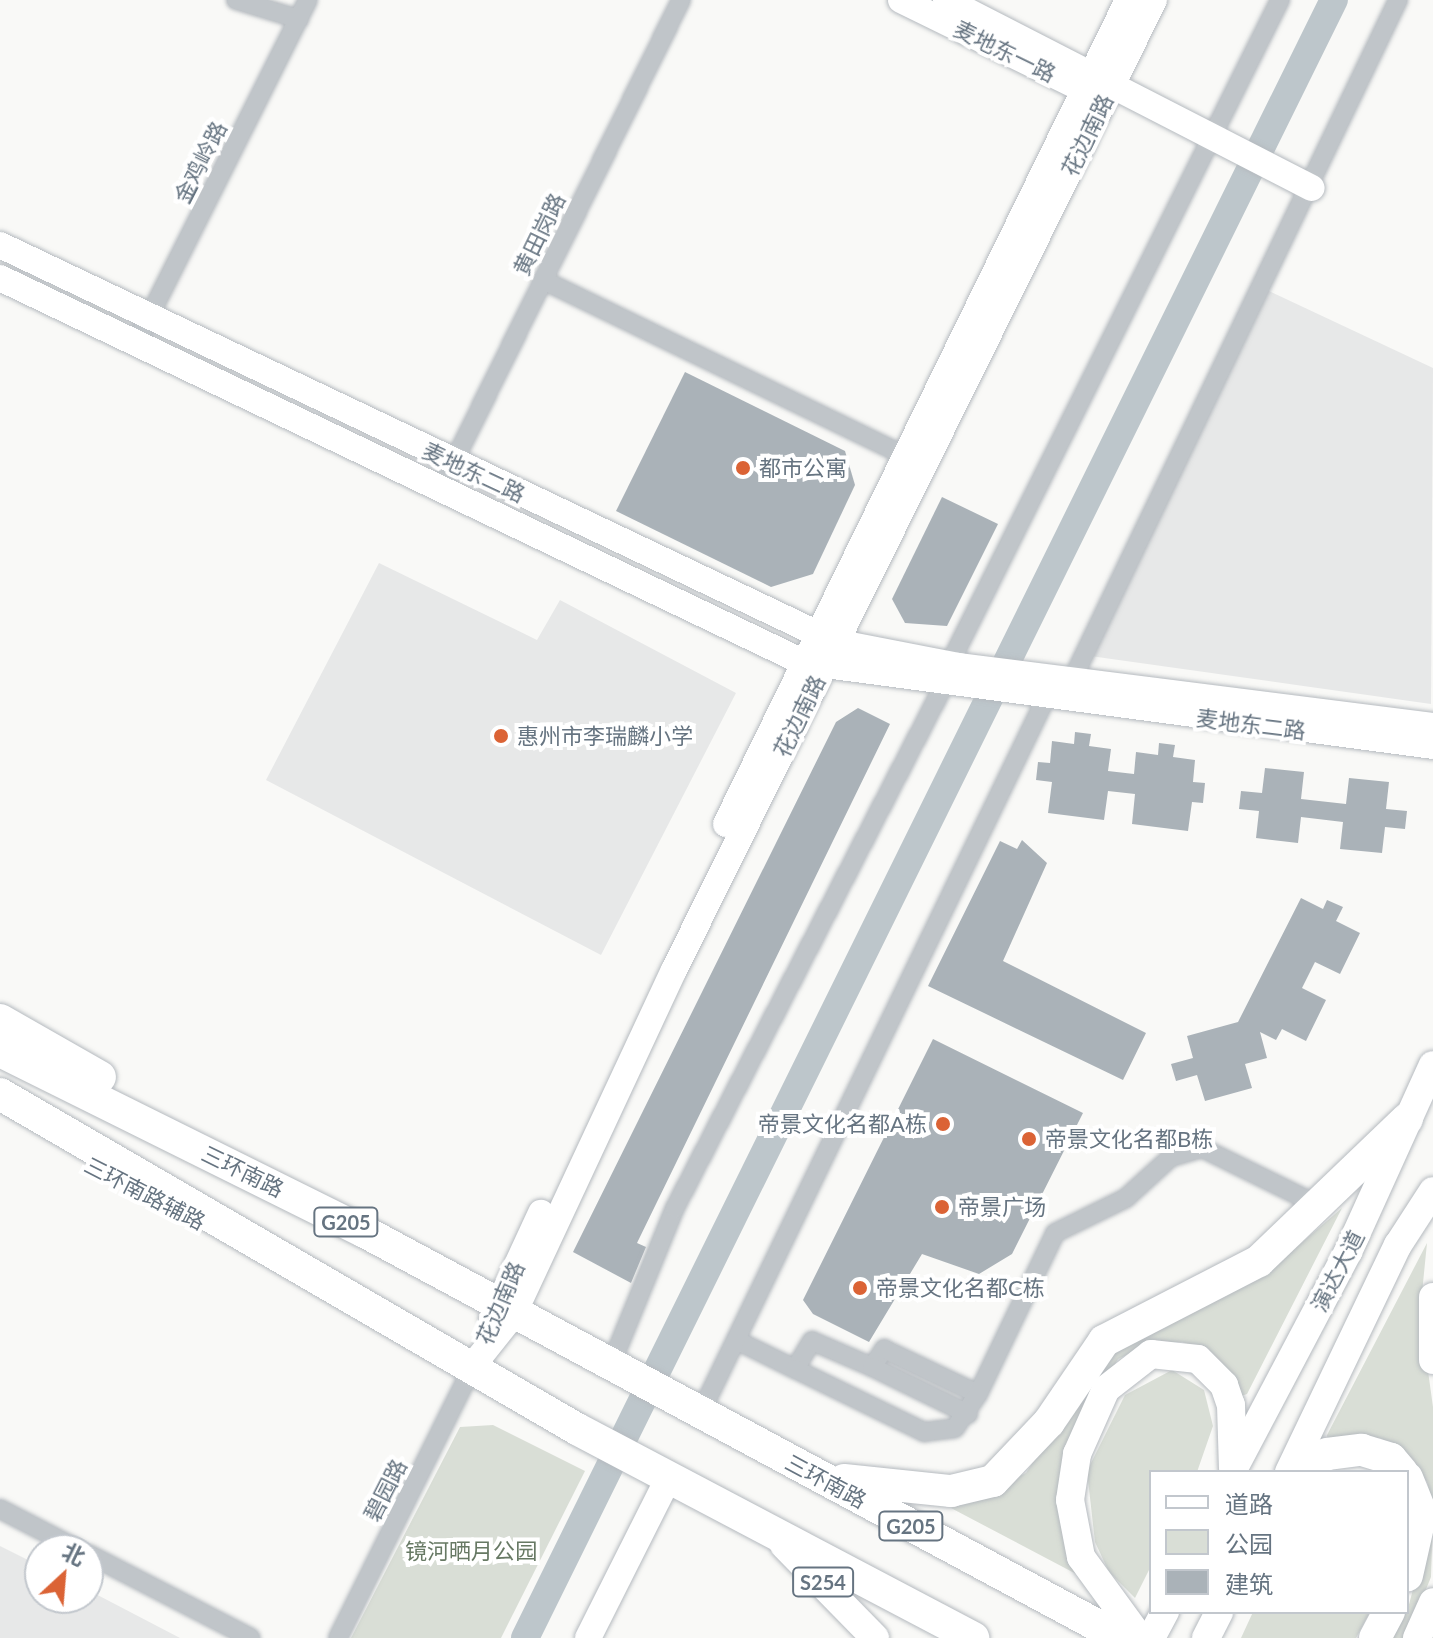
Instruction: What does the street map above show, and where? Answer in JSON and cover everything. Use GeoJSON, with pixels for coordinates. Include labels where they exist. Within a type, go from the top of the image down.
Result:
{"type":"FeatureCollection","features":[{"type":"Feature","properties":{"kind":"highway"},"geometry":{"type":"LineString","coordinates":[[0,1020],[114,1086],[192,1146]]}},
{"type":"Feature","properties":{"kind":"highway","name":"三环南路"},"geometry":{"type":"LineString","coordinates":[[0,1051],[192,1146],[610,1367]]}},
{"type":"Feature","properties":{"kind":"highway"},"geometry":{"type":"LineString","coordinates":[[0,1094],[289,1267],[474,1364],[577,1429],[973,1638]]}},
{"type":"Feature","properties":{"kind":"highway"},"geometry":{"type":"LineString","coordinates":[[812,1474],[894,1489],[951,1491],[993,1481],[1049,1422],[1104,1341],[1259,1261],[1322,1207],[1407,1119]]}},
{"type":"Feature","properties":{"kind":"highway","name":"三环南路辅路"},"geometry":{"type":"LineString","coordinates":[[0,1120],[289,1267]]}},
{"type":"Feature","properties":{"kind":"highway","name":"G205"},"geometry":{"type":"LineString","coordinates":[[610,1367],[700,1414]]}},
{"type":"Feature","properties":{"kind":"highway","name":"三环南路"},"geometry":{"type":"LineString","coordinates":[[700,1414],[1121,1638]]}},
{"type":"Feature","properties":{"kind":"highway"},"geometry":{"type":"LineString","coordinates":[[1294,1470],[1327,1454],[1362,1450],[1391,1459],[1400,1470]]}},
{"type":"Feature","properties":{"kind":"highway"},"geometry":{"type":"LineString","coordinates":[[1409,1483],[1421,1513],[1409,1566]]}},
{"type":"Feature","properties":{"kind":"highway"},"geometry":{"type":"LineString","coordinates":[[1375,1638],[1388,1614]]}},
{"type":"Feature","properties":{"kind":"main road","name":"演达大道"},"geometry":{"type":"LineString","coordinates":[[1232,1470],[1348,1252],[1433,1065]]}},
{"type":"Feature","properties":{"kind":"main road","name":"演达大道"},"geometry":{"type":"LineString","coordinates":[[1291,1470],[1398,1245],[1433,1191]]}},
{"type":"Feature","properties":{"kind":"main road"},"geometry":{"type":"LineString","coordinates":[[1433,1297],[1433,1360]]}},
{"type":"Feature","properties":{"kind":"main road"},"geometry":{"type":"LineString","coordinates":[[1140,1638],[1081,1557],[1070,1500],[1077,1454],[1106,1389],[1151,1354],[1198,1359],[1224,1385],[1231,1405],[1232,1470]]}},
{"type":"Feature","properties":{"kind":"main road","name":"S254"},"geometry":{"type":"LineString","coordinates":[[766,1529],[875,1638]]}},
{"type":"Feature","properties":{"kind":"main road"},"geometry":{"type":"LineString","coordinates":[[1417,1638],[1433,1602]]}},
{"type":"Feature","properties":{"kind":"main road"},"geometry":{"type":"LineString","coordinates":[[1151,1638],[1164,1614]]}},
{"type":"Feature","properties":{"kind":"main road"},"geometry":{"type":"LineString","coordinates":[[1206,1638],[1218,1614]]}},
{"type":"Feature","properties":{"kind":"street"},"geometry":{"type":"LineString","coordinates":[[236,0],[299,19]]}},
{"type":"Feature","properties":{"kind":"street","name":"金鸡岭路"},"geometry":{"type":"LineString","coordinates":[[135,345],[308,0]]}},
{"type":"Feature","properties":{"kind":"street","name":"黄田岗路"},"geometry":{"type":"LineString","coordinates":[[440,490],[681,0]]}},
{"type":"Feature","properties":{"kind":"street","name":"麦地东一路"},"geometry":{"type":"LineString","coordinates":[[901,0],[1095,82]]}},
{"type":"Feature","properties":{"kind":"street","name":"麦地东一路"},"geometry":{"type":"LineString","coordinates":[[946,0],[1095,82],[1312,188]]}},
{"type":"Feature","properties":{"kind":"street","name":"花边南路"},"geometry":{"type":"LineString","coordinates":[[474,1364],[505,1311],[914,461],[1095,82],[1128,0]]}},
{"type":"Feature","properties":{"kind":"street","name":"花边南路"},"geometry":{"type":"LineString","coordinates":[[1095,82],[1154,0]]}},
{"type":"Feature","properties":{"kind":"street"},"geometry":{"type":"LineString","coordinates":[[610,1367],[675,1208],[953,676],[1280,0]]}},
{"type":"Feature","properties":{"kind":"street"},"geometry":{"type":"LineString","coordinates":[[700,1414],[1312,188],[1398,0]]}},
{"type":"Feature","properties":{"kind":"street","name":"麦地东二路"},"geometry":{"type":"LineString","coordinates":[[0,245],[454,463],[820,651]]}},
{"type":"Feature","properties":{"kind":"street","name":"麦地东二路"},"geometry":{"type":"LineString","coordinates":[[0,278],[440,490],[820,651],[953,676],[1433,746]]}},
{"type":"Feature","properties":{"kind":"street"},"geometry":{"type":"LineString","coordinates":[[543,280],[914,461]]}},
{"type":"Feature","properties":{"kind":"street","name":"麦地东二路"},"geometry":{"type":"LineString","coordinates":[[1063,692],[1433,726]]}},
{"type":"Feature","properties":{"kind":"street"},"geometry":{"type":"LineString","coordinates":[[736,1340],[924,1432],[941,1434],[968,1414],[1055,1233],[1126,1198],[1171,1157],[1202,1148],[1322,1207]]}},
{"type":"Feature","properties":{"kind":"street"},"geometry":{"type":"LineString","coordinates":[[795,1369],[812,1341],[821,1340],[968,1414]]}},
{"type":"Feature","properties":{"kind":"street"},"geometry":{"type":"LineString","coordinates":[[872,1367],[884,1349],[978,1394]]}},
{"type":"Feature","properties":{"kind":"street","name":"碧园路"},"geometry":{"type":"LineString","coordinates":[[338,1638],[474,1364]]}},
{"type":"Feature","properties":{"kind":"street"},"geometry":{"type":"LineString","coordinates":[[588,1638],[669,1477]]}},
{"type":"Feature","properties":{"kind":"street"},"geometry":{"type":"LineString","coordinates":[[0,1509],[48,1534]]}},
{"type":"Feature","properties":{"kind":"street"},"geometry":{"type":"LineString","coordinates":[[104,1562],[251,1638]]}},
{"type":"Feature","properties":{"kind":"shaded area"},"geometry":{"type":"Polygon","coordinates":[[[1254,284],[1433,368],[1431,704],[1076,654],[1254,284]]]}},
{"type":"Feature","properties":{"kind":"shaded area","name":"惠州市李瑞麟小学"},"geometry":{"type":"Polygon","coordinates":[[[379,563],[537,640],[560,600],[736,693],[601,955],[266,780],[379,563]]]}},
{"type":"Feature","properties":{"kind":"shaded area"},"geometry":{"type":"Polygon","coordinates":[[[0,1546],[24,1558],[24,1614],[104,1614],[104,1598],[180,1638],[0,1638],[0,1546]]]}},
{"type":"Feature","properties":{"kind":"green space"},"geometry":{"type":"Polygon","coordinates":[[[1342,1208],[1247,1394],[1241,1396],[1198,1348],[1182,1342],[1149,1344],[1118,1359],[1071,1442],[1080,1576],[951,1508],[1026,1473],[1101,1356],[1285,1257],[1342,1208]]]}},
{"type":"Feature","properties":{"kind":"green space"},"geometry":{"type":"Polygon","coordinates":[[[1427,1243],[1420,1313],[1433,1407],[1433,1504],[1427,1482],[1403,1452],[1380,1438],[1328,1444],[1327,1435],[1427,1243]]]}},
{"type":"Feature","properties":{"kind":"green space"},"geometry":{"type":"Polygon","coordinates":[[[1172,1370],[1204,1390],[1213,1426],[1198,1470],[1149,1470],[1149,1570],[1135,1598],[1109,1572],[1095,1542],[1087,1471],[1125,1395],[1172,1370]]]}},
{"type":"Feature","properties":{"kind":"green space","name":"镜河晒月公园"},"geometry":{"type":"Polygon","coordinates":[[[493,1425],[585,1471],[501,1638],[351,1638],[460,1427],[493,1425]]]}},
{"type":"Feature","properties":{"kind":"green space"},"geometry":{"type":"Polygon","coordinates":[[[1433,1514],[1431,1577],[1406,1638],[1382,1638],[1398,1614],[1409,1614],[1433,1514]]]}},
{"type":"Feature","properties":{"kind":"green space"},"geometry":{"type":"Polygon","coordinates":[[[1252,1614],[1369,1614],[1356,1638],[1241,1638],[1252,1614]]]}},
{"type":"Feature","properties":{"kind":"building","name":"都市公寓"},"geometry":{"type":"Polygon","coordinates":[[[685,372],[845,451],[855,485],[813,574],[771,587],[616,511],[685,372]]]}},
{"type":"Feature","properties":{"kind":"building"},"geometry":{"type":"Polygon","coordinates":[[[942,497],[998,524],[947,626],[905,623],[892,599],[942,497]]]}},
{"type":"Feature","properties":{"kind":"building"},"geometry":{"type":"Polygon","coordinates":[[[858,708],[890,724],[637,1243],[646,1247],[631,1283],[573,1252],[836,722],[858,708]]]}},
{"type":"Feature","properties":{"kind":"building"},"geometry":{"type":"Polygon","coordinates":[[[1075,732],[1091,734],[1089,746],[1111,749],[1108,771],[1134,774],[1136,752],[1158,755],[1159,743],[1175,745],[1173,757],[1195,760],[1193,782],[1205,783],[1203,803],[1192,802],[1188,831],[1132,824],[1135,794],[1108,791],[1104,820],[1048,813],[1052,782],[1036,780],[1038,762],[1050,763],[1052,741],[1074,744],[1075,732]]]}},
{"type":"Feature","properties":{"kind":"building"},"geometry":{"type":"Polygon","coordinates":[[[1265,768],[1304,772],[1301,799],[1346,804],[1349,778],[1389,782],[1386,809],[1407,811],[1405,829],[1385,827],[1382,853],[1340,849],[1343,822],[1301,817],[1298,843],[1256,838],[1259,811],[1239,809],[1241,791],[1262,793],[1265,768]]]}},
{"type":"Feature","properties":{"kind":"building"},"geometry":{"type":"Polygon","coordinates":[[[1022,840],[1047,863],[1003,961],[1146,1033],[1123,1080],[928,986],[1000,841],[1017,849],[1022,840]]]}},
{"type":"Feature","properties":{"kind":"building"},"geometry":{"type":"Polygon","coordinates":[[[1301,898],[1323,909],[1327,900],[1343,907],[1336,921],[1360,933],[1340,974],[1315,962],[1302,988],[1326,1000],[1306,1041],[1282,1029],[1276,1040],[1260,1032],[1267,1058],[1245,1064],[1252,1088],[1205,1101],[1197,1075],[1176,1081],[1171,1064],[1193,1058],[1187,1036],[1238,1022],[1301,898]]]}},
{"type":"Feature","properties":{"kind":"building","name":"帝景广场"},"geometry":{"type":"Polygon","coordinates":[[[933,1039],[1083,1113],[1012,1254],[979,1274],[922,1254],[869,1342],[813,1314],[803,1300],[933,1039]]]}},
{"type":"Feature","properties":{"kind":"waterway"},"geometry":{"type":"LineString","coordinates":[[525,1638],[1334,0]]}},
{"type":"Feature","properties":{"kind":"place","name":"都市公寓"},"geometry":{"type":"Point","coordinates":[743,468]}},
{"type":"Feature","properties":{"kind":"place","name":"惠州市李瑞麟小学"},"geometry":{"type":"Point","coordinates":[501,736]}},
{"type":"Feature","properties":{"kind":"place","name":"帝景文化名都A栋"},"geometry":{"type":"Point","coordinates":[943,1124]}},
{"type":"Feature","properties":{"kind":"place","name":"帝景文化名都B栋"},"geometry":{"type":"Point","coordinates":[1029,1139]}},
{"type":"Feature","properties":{"kind":"place","name":"帝景广场"},"geometry":{"type":"Point","coordinates":[942,1207]}},
{"type":"Feature","properties":{"kind":"place","name":"帝景文化名都C栋"},"geometry":{"type":"Point","coordinates":[860,1288]}}]}
